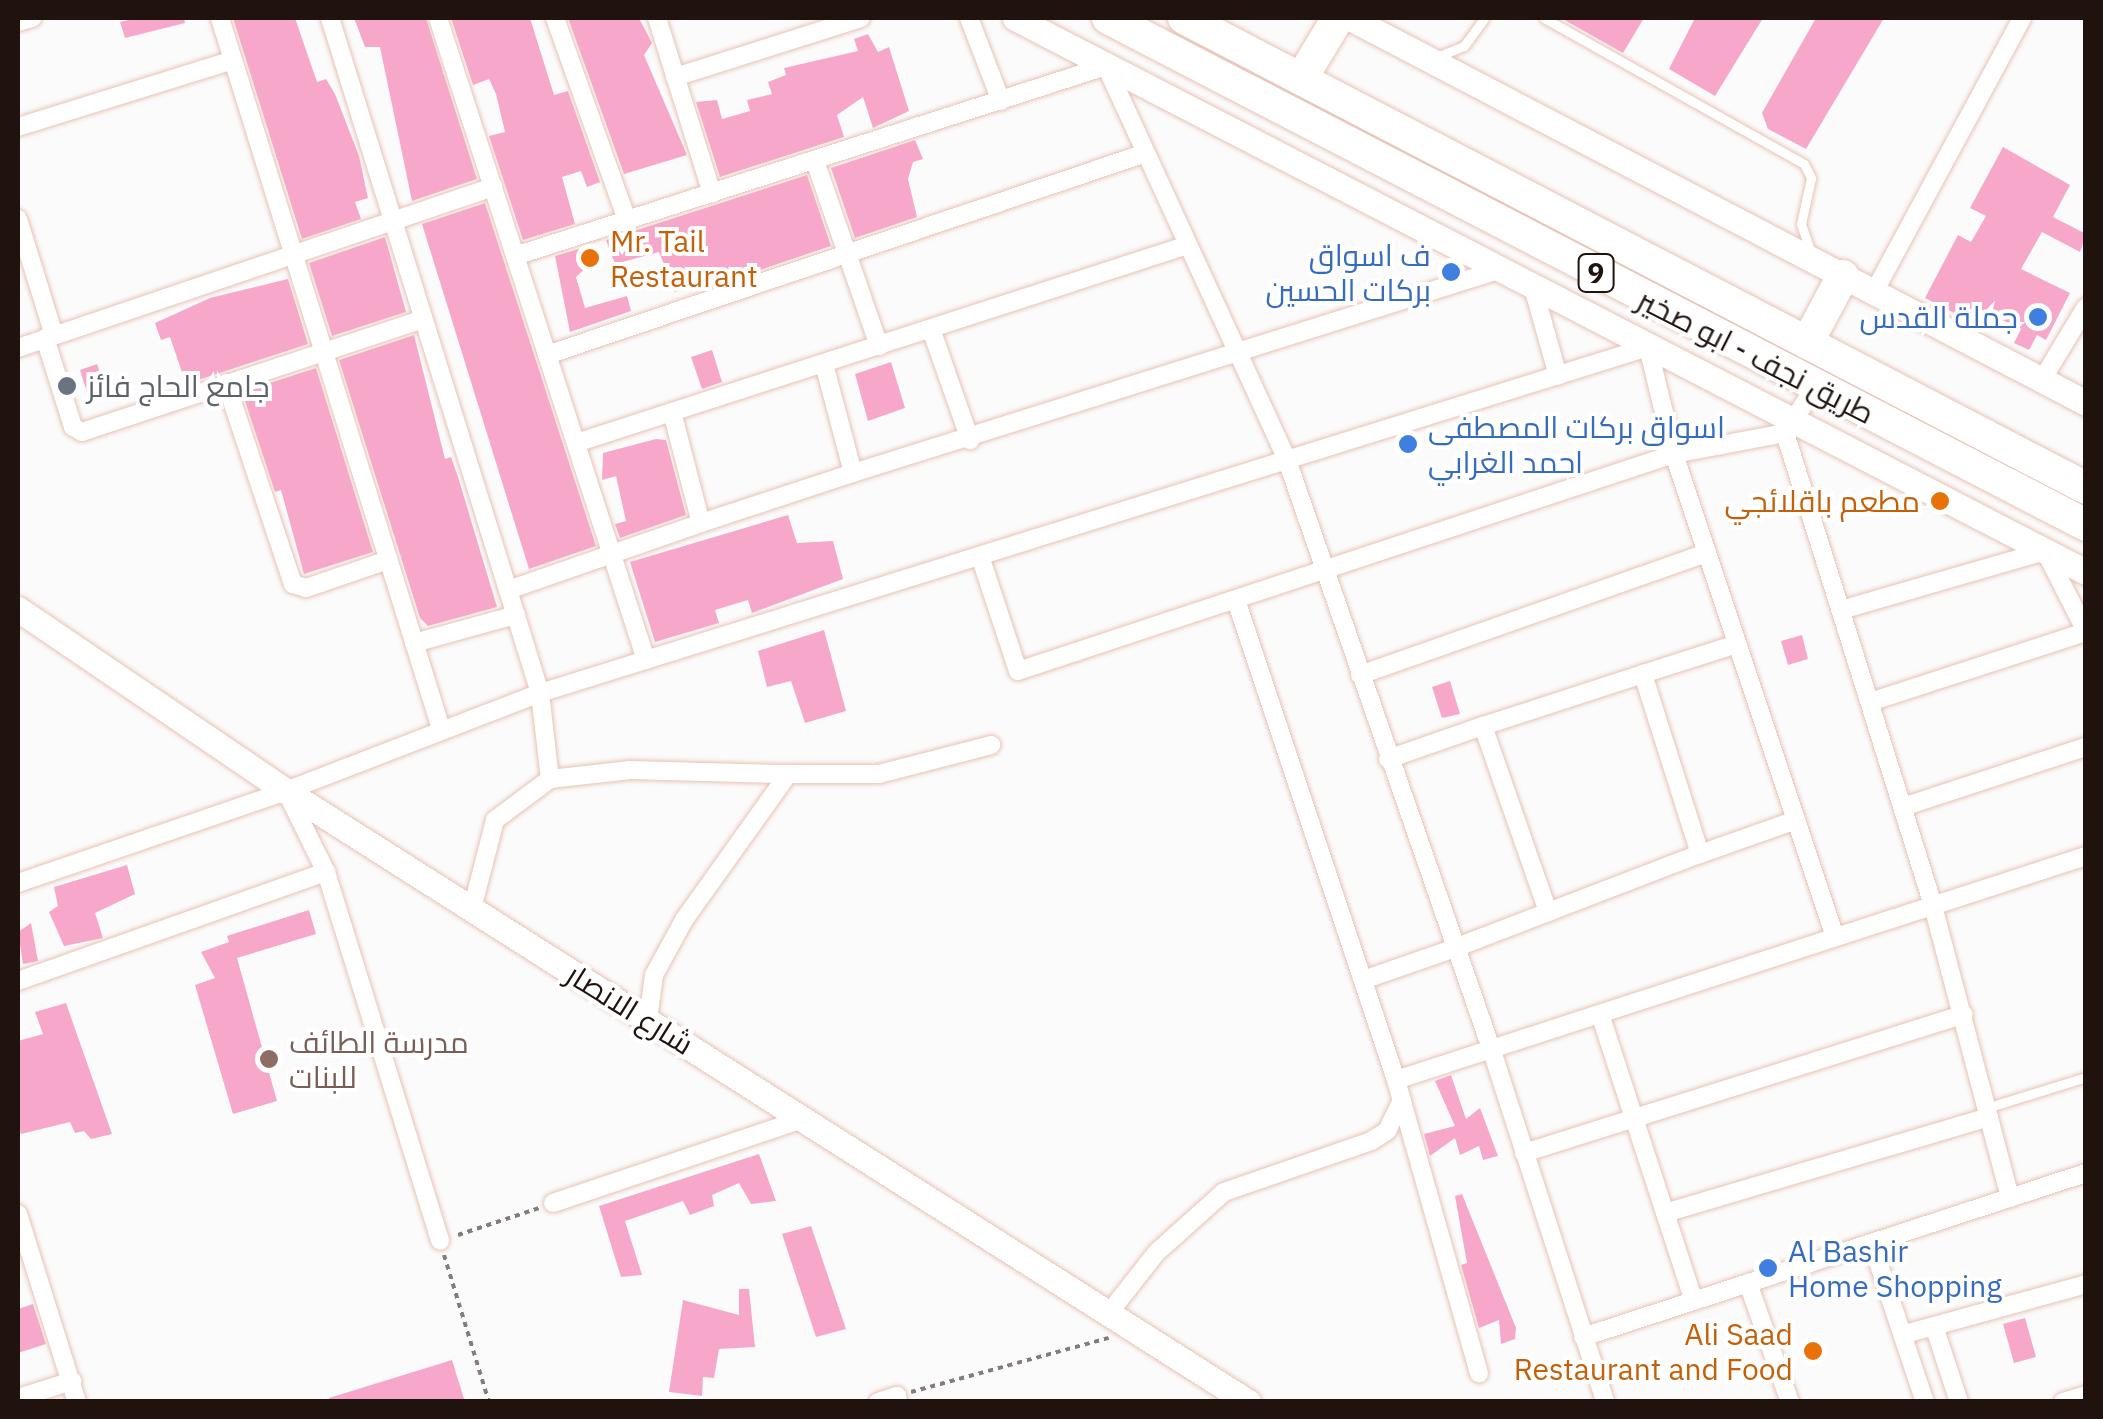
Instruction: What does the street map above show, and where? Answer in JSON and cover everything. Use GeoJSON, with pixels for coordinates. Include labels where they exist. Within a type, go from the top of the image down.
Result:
{"type":"FeatureCollection","features":[{"type":"Feature","properties":{"kind":"highway","name":"طريق نجف - ابو صخير"},"geometry":{"type":"LineString","coordinates":[[1108,18],[2086,525]]}},
{"type":"Feature","properties":{"kind":"highway","name":"طريق نجف - ابو صخير"},"geometry":{"type":"LineString","coordinates":[[1184,18],[2086,488]]}},
{"type":"Feature","properties":{"kind":"highway"},"geometry":{"type":"LineString","coordinates":[[1300,78],[1338,18]]}},
{"type":"Feature","properties":{"kind":"highway"},"geometry":{"type":"LineString","coordinates":[[1807,343],[1829,269]]}},
{"type":"Feature","properties":{"kind":"main road"},"geometry":{"type":"LineString","coordinates":[[1015,18],[1533,287],[1790,427],[2086,572]]}},
{"type":"Feature","properties":{"kind":"main road"},"geometry":{"type":"LineString","coordinates":[[1350,18],[2086,403]]}},
{"type":"Feature","properties":{"kind":"main road","name":"شارع الانصار"},"geometry":{"type":"LineString","coordinates":[[18,609],[286,791],[1248,1402]]}},
{"type":"Feature","properties":{"kind":"street"},"geometry":{"type":"LineString","coordinates":[[18,22],[32,18]]}},
{"type":"Feature","properties":{"kind":"street"},"geometry":{"type":"LineString","coordinates":[[220,18],[441,729]]}},
{"type":"Feature","properties":{"kind":"street"},"geometry":{"type":"LineString","coordinates":[[330,18],[540,693],[550,779]]}},
{"type":"Feature","properties":{"kind":"street"},"geometry":{"type":"LineString","coordinates":[[438,18],[646,660]]}},
{"type":"Feature","properties":{"kind":"street"},"geometry":{"type":"LineString","coordinates":[[555,18],[627,220]]}},
{"type":"Feature","properties":{"kind":"street"},"geometry":{"type":"LineString","coordinates":[[657,18],[712,194]]}},
{"type":"Feature","properties":{"kind":"street"},"geometry":{"type":"LineString","coordinates":[[675,77],[861,18]]}},
{"type":"Feature","properties":{"kind":"street"},"geometry":{"type":"LineString","coordinates":[[969,18],[1001,101]]}},
{"type":"Feature","properties":{"kind":"street"},"geometry":{"type":"LineString","coordinates":[[1874,292],[2022,18]]}},
{"type":"Feature","properties":{"kind":"street"},"geometry":{"type":"LineString","coordinates":[[18,126],[234,60]]}},
{"type":"Feature","properties":{"kind":"street"},"geometry":{"type":"LineString","coordinates":[[515,256],[1106,66],[1287,460],[1452,949],[1491,1048],[1605,1402]]}},
{"type":"Feature","properties":{"kind":"street"},"geometry":{"type":"LineString","coordinates":[[547,354],[1146,152]]}},
{"type":"Feature","properties":{"kind":"street"},"geometry":{"type":"LineString","coordinates":[[815,161],[879,346]]}},
{"type":"Feature","properties":{"kind":"street"},"geometry":{"type":"LineString","coordinates":[[18,348],[493,187]]}},
{"type":"Feature","properties":{"kind":"street"},"geometry":{"type":"LineString","coordinates":[[18,219],[73,427],[82,432],[424,319]]}},
{"type":"Feature","properties":{"kind":"street"},"geometry":{"type":"LineString","coordinates":[[576,443],[1188,244]]}},
{"type":"Feature","properties":{"kind":"street"},"geometry":{"type":"LineString","coordinates":[[508,590],[853,472],[970,440],[1498,270]]}},
{"type":"Feature","properties":{"kind":"street"},"geometry":{"type":"LineString","coordinates":[[1533,287],[1558,376]]}},
{"type":"Feature","properties":{"kind":"street"},"geometry":{"type":"LineString","coordinates":[[2042,380],[2086,307]]}},
{"type":"Feature","properties":{"kind":"street"},"geometry":{"type":"LineString","coordinates":[[931,328],[970,440]]}},
{"type":"Feature","properties":{"kind":"street"},"geometry":{"type":"LineString","coordinates":[[18,880],[286,791],[540,693],[1648,348],[1674,454],[1834,937]]}},
{"type":"Feature","properties":{"kind":"street"},"geometry":{"type":"LineString","coordinates":[[824,364],[853,472]]}},
{"type":"Feature","properties":{"kind":"street"},"geometry":{"type":"LineString","coordinates":[[226,383],[293,584],[306,588],[388,560]]}},
{"type":"Feature","properties":{"kind":"street"},"geometry":{"type":"LineString","coordinates":[[980,556],[1018,671],[1674,454],[1790,427],[1814,387]]}},
{"type":"Feature","properties":{"kind":"street"},"geometry":{"type":"LineString","coordinates":[[672,412],[702,522]]}},
{"type":"Feature","properties":{"kind":"street"},"geometry":{"type":"LineString","coordinates":[[1790,427],[1840,610],[1964,1014],[2010,1198]]}},
{"type":"Feature","properties":{"kind":"street"},"geometry":{"type":"LineString","coordinates":[[1840,610],[2045,550],[2086,631],[1870,702]]}},
{"type":"Feature","properties":{"kind":"street"},"geometry":{"type":"LineString","coordinates":[[1360,675],[1707,553]]}},
{"type":"Feature","properties":{"kind":"street"},"geometry":{"type":"LineString","coordinates":[[1236,600],[1396,1080],[1480,1374]]}},
{"type":"Feature","properties":{"kind":"street"},"geometry":{"type":"LineString","coordinates":[[414,643],[516,615]]}},
{"type":"Feature","properties":{"kind":"street"},"geometry":{"type":"LineString","coordinates":[[1388,759],[1737,644]]}},
{"type":"Feature","properties":{"kind":"street"},"geometry":{"type":"LineString","coordinates":[[1643,674],[1700,854]]}},
{"type":"Feature","properties":{"kind":"street"},"geometry":{"type":"LineString","coordinates":[[1483,726],[1548,912]]}},
{"type":"Feature","properties":{"kind":"street"},"geometry":{"type":"LineString","coordinates":[[472,909],[494,820],[550,779],[630,770],[879,774],[992,745]]}},
{"type":"Feature","properties":{"kind":"street"},"geometry":{"type":"LineString","coordinates":[[1903,808],[2086,747]]}},
{"type":"Feature","properties":{"kind":"street"},"geometry":{"type":"LineString","coordinates":[[648,1020],[654,975],[684,920],[788,774]]}},
{"type":"Feature","properties":{"kind":"street"},"geometry":{"type":"LineString","coordinates":[[286,791],[326,872],[440,1241]]}},
{"type":"Feature","properties":{"kind":"street"},"geometry":{"type":"LineString","coordinates":[[1363,980],[1796,820]]}},
{"type":"Feature","properties":{"kind":"street"},"geometry":{"type":"LineString","coordinates":[[1396,1080],[2086,856]]}},
{"type":"Feature","properties":{"kind":"street"},"geometry":{"type":"LineString","coordinates":[[18,981],[326,872]]}},
{"type":"Feature","properties":{"kind":"street"},"geometry":{"type":"LineString","coordinates":[[1600,1014],[1694,1301]]}},
{"type":"Feature","properties":{"kind":"street"},"geometry":{"type":"LineString","coordinates":[[1524,1152],[1964,1014]]}},
{"type":"Feature","properties":{"kind":"street"},"geometry":{"type":"LineString","coordinates":[[1109,1312],[1156,1252],[1224,1192],[1371,1141],[1387,1130],[1402,1100]]}},
{"type":"Feature","properties":{"kind":"street"},"geometry":{"type":"LineString","coordinates":[[1665,1213],[1987,1112]]}},
{"type":"Feature","properties":{"kind":"street"},"geometry":{"type":"LineString","coordinates":[[554,1203],[803,1119]]}},
{"type":"Feature","properties":{"kind":"street"},"geometry":{"type":"LineString","coordinates":[[1583,1337],[2086,1173]]}},
{"type":"Feature","properties":{"kind":"street"},"geometry":{"type":"LineString","coordinates":[[18,1214],[77,1402]]}},
{"type":"Feature","properties":{"kind":"street"},"geometry":{"type":"LineString","coordinates":[[1872,1244],[1905,1334],[1924,1402]]}},
{"type":"Feature","properties":{"kind":"street"},"geometry":{"type":"LineString","coordinates":[[1748,1283],[1790,1402]]}},
{"type":"Feature","properties":{"kind":"street"},"geometry":{"type":"LineString","coordinates":[[1905,1334],[2086,1284]]}},
{"type":"Feature","properties":{"kind":"street"},"geometry":{"type":"LineString","coordinates":[[1934,1326],[1959,1402]]}},
{"type":"Feature","properties":{"kind":"street"},"geometry":{"type":"LineString","coordinates":[[18,1398],[72,1381]]}},
{"type":"Feature","properties":{"kind":"street"},"geometry":{"type":"LineString","coordinates":[[2064,1402],[2086,1395]]}},
{"type":"Feature","properties":{"kind":"street"},"geometry":{"type":"LineString","coordinates":[[878,1402],[897,1399]]}},
{"type":"Feature","properties":{"kind":"lane"},"geometry":{"type":"LineString","coordinates":[[1422,55],[1457,51],[1484,18]]}},
{"type":"Feature","properties":{"kind":"lane"},"geometry":{"type":"LineString","coordinates":[[1544,18],[1804,164],[1811,178],[1801,224],[1829,269]]}},
{"type":"Feature","properties":{"kind":"lane"},"geometry":{"type":"LineString","coordinates":[[1987,1112],[2086,1078]]}},
{"type":"Feature","properties":{"kind":"path"},"geometry":{"type":"LineString","coordinates":[[489,1402],[440,1241],[554,1203]]}},
{"type":"Feature","properties":{"kind":"path"},"geometry":{"type":"LineString","coordinates":[[897,1399],[1137,1330]]}},
{"type":"Feature","properties":{"kind":"building"},"geometry":{"type":"Polygon","coordinates":[[[184,18],[185,23],[125,38],[120,22],[184,18]]]}},
{"type":"Feature","properties":{"kind":"building"},"geometry":{"type":"Polygon","coordinates":[[[233,18],[295,18],[317,82],[326,79],[335,94],[359,156],[368,198],[355,202],[361,219],[302,239],[233,18]]]}},
{"type":"Feature","properties":{"kind":"building"},"geometry":{"type":"Polygon","coordinates":[[[354,18],[426,18],[477,179],[412,201],[380,47],[365,47],[354,18]]]}},
{"type":"Feature","properties":{"kind":"building"},"geometry":{"type":"Polygon","coordinates":[[[451,18],[530,18],[554,95],[568,91],[600,182],[587,187],[581,171],[562,177],[575,224],[523,240],[489,136],[505,132],[496,94],[489,79],[473,85],[451,18]]]}},
{"type":"Feature","properties":{"kind":"building"},"geometry":{"type":"Polygon","coordinates":[[[568,18],[639,18],[652,43],[644,55],[687,155],[624,174],[568,18]]]}},
{"type":"Feature","properties":{"kind":"building"},"geometry":{"type":"Polygon","coordinates":[[[1561,18],[1644,18],[1623,53],[1561,18]]]}},
{"type":"Feature","properties":{"kind":"building"},"geometry":{"type":"Polygon","coordinates":[[[1695,18],[1763,18],[1715,96],[1669,69],[1695,18]]]}},
{"type":"Feature","properties":{"kind":"building"},"geometry":{"type":"Polygon","coordinates":[[[1816,18],[1884,18],[1806,149],[1768,129],[1762,113],[1816,18]]]}},
{"type":"Feature","properties":{"kind":"building"},"geometry":{"type":"Polygon","coordinates":[[[868,34],[878,52],[889,47],[909,111],[873,128],[863,97],[837,115],[844,137],[720,177],[696,102],[717,100],[722,119],[750,111],[747,100],[772,94],[768,82],[786,75],[784,68],[858,51],[854,39],[868,34]]]}},
{"type":"Feature","properties":{"kind":"building"},"geometry":{"type":"Polygon","coordinates":[[[915,140],[923,159],[913,162],[908,179],[917,217],[855,238],[831,168],[915,140]]]}},
{"type":"Feature","properties":{"kind":"building"},"geometry":{"type":"Polygon","coordinates":[[[2003,147],[2070,185],[2053,217],[2086,234],[2080,252],[2042,232],[2021,269],[2070,293],[2046,340],[2037,335],[2029,350],[2014,343],[2021,329],[1988,313],[1981,327],[1925,298],[1958,235],[1971,242],[1986,216],[1970,208],[2003,147]]]}},
{"type":"Feature","properties":{"kind":"building"},"geometry":{"type":"Polygon","coordinates":[[[807,175],[831,246],[721,283],[719,273],[675,292],[659,252],[615,264],[606,240],[807,175]]]}},
{"type":"Feature","properties":{"kind":"building"},"geometry":{"type":"Polygon","coordinates":[[[485,203],[596,546],[529,569],[422,224],[485,203]]]}},
{"type":"Feature","properties":{"kind":"building"},"geometry":{"type":"Polygon","coordinates":[[[385,237],[406,312],[332,336],[309,263],[385,237]]]}},
{"type":"Feature","properties":{"kind":"building"},"geometry":{"type":"Polygon","coordinates":[[[582,248],[587,267],[576,277],[585,308],[627,296],[631,311],[570,332],[555,256],[582,248]]]}},
{"type":"Feature","properties":{"kind":"building"},"geometry":{"type":"Polygon","coordinates":[[[288,279],[308,344],[186,384],[170,337],[161,340],[155,323],[210,298],[288,279]]]}},
{"type":"Feature","properties":{"kind":"building"},"geometry":{"type":"Polygon","coordinates":[[[414,335],[445,459],[451,457],[497,607],[428,626],[420,618],[339,360],[414,335]]]}},
{"type":"Feature","properties":{"kind":"building"},"geometry":{"type":"Polygon","coordinates":[[[712,350],[722,382],[702,389],[691,357],[712,350]]]}},
{"type":"Feature","properties":{"kind":"building"},"geometry":{"type":"Polygon","coordinates":[[[891,362],[905,408],[868,421],[855,374],[891,362]]]}},
{"type":"Feature","properties":{"kind":"building"},"geometry":{"type":"Polygon","coordinates":[[[97,364],[106,391],[88,396],[80,370],[97,364]]]}},
{"type":"Feature","properties":{"kind":"building"},"geometry":{"type":"Polygon","coordinates":[[[316,368],[373,552],[304,574],[281,490],[275,492],[242,392],[316,368]]]}},
{"type":"Feature","properties":{"kind":"building"},"geometry":{"type":"Polygon","coordinates":[[[656,439],[666,440],[686,515],[620,538],[615,524],[626,521],[616,476],[602,480],[603,453],[656,439]]]}},
{"type":"Feature","properties":{"kind":"building"},"geometry":{"type":"Polygon","coordinates":[[[788,515],[797,543],[833,541],[843,579],[752,613],[748,600],[715,610],[719,623],[655,642],[630,562],[788,515]]]}},
{"type":"Feature","properties":{"kind":"building"},"geometry":{"type":"Polygon","coordinates":[[[824,630],[846,711],[805,723],[791,681],[767,687],[758,651],[824,630]]]}},
{"type":"Feature","properties":{"kind":"building"},"geometry":{"type":"Polygon","coordinates":[[[1802,635],[1808,659],[1788,665],[1781,641],[1802,635]]]}},
{"type":"Feature","properties":{"kind":"building"},"geometry":{"type":"Polygon","coordinates":[[[1450,681],[1460,714],[1442,718],[1432,687],[1450,681]]]}},
{"type":"Feature","properties":{"kind":"building"},"geometry":{"type":"Polygon","coordinates":[[[127,865],[135,894],[95,913],[103,938],[64,946],[49,912],[58,906],[54,887],[127,865]]]}},
{"type":"Feature","properties":{"kind":"building"},"geometry":{"type":"Polygon","coordinates":[[[309,910],[316,934],[237,958],[277,1101],[233,1114],[195,985],[215,978],[201,952],[229,942],[227,936],[309,910]]]}},
{"type":"Feature","properties":{"kind":"building"},"geometry":{"type":"Polygon","coordinates":[[[31,923],[38,961],[23,964],[18,932],[31,923]]]}},
{"type":"Feature","properties":{"kind":"building"},"geometry":{"type":"Polygon","coordinates":[[[66,1003],[112,1134],[91,1139],[84,1131],[75,1133],[70,1122],[21,1134],[18,1041],[43,1034],[35,1012],[66,1003]]]}},
{"type":"Feature","properties":{"kind":"building"},"geometry":{"type":"Polygon","coordinates":[[[1451,1075],[1466,1119],[1480,1108],[1498,1156],[1483,1160],[1479,1146],[1460,1155],[1455,1138],[1430,1156],[1424,1134],[1455,1126],[1435,1081],[1451,1075]]]}},
{"type":"Feature","properties":{"kind":"building"},"geometry":{"type":"Polygon","coordinates":[[[759,1154],[776,1201],[751,1204],[739,1183],[712,1195],[714,1206],[690,1215],[683,1201],[625,1221],[642,1275],[621,1277],[599,1206],[759,1154]]]}},
{"type":"Feature","properties":{"kind":"building"},"geometry":{"type":"Polygon","coordinates":[[[1462,1194],[1516,1328],[1515,1339],[1501,1344],[1499,1320],[1479,1328],[1461,1265],[1467,1263],[1455,1196],[1462,1194]]]}},
{"type":"Feature","properties":{"kind":"building"},"geometry":{"type":"Polygon","coordinates":[[[811,1226],[846,1329],[816,1337],[782,1234],[811,1226]]]}},
{"type":"Feature","properties":{"kind":"building"},"geometry":{"type":"Polygon","coordinates":[[[739,1289],[749,1289],[755,1347],[719,1349],[714,1378],[703,1377],[702,1396],[669,1392],[683,1300],[739,1315],[739,1289]]]}},
{"type":"Feature","properties":{"kind":"building"},"geometry":{"type":"Polygon","coordinates":[[[33,1304],[46,1344],[18,1353],[18,1309],[33,1304]]]}},
{"type":"Feature","properties":{"kind":"building"},"geometry":{"type":"Polygon","coordinates":[[[2025,1318],[2036,1357],[2014,1363],[2003,1324],[2025,1318]]]}},
{"type":"Feature","properties":{"kind":"building"},"geometry":{"type":"Polygon","coordinates":[[[452,1360],[465,1402],[329,1402],[329,1398],[452,1360]]]}},
{"type":"Feature","properties":{"kind":"place","name":"Mr. Tail Restaurant"},"geometry":{"type":"Point","coordinates":[590,258]}},
{"type":"Feature","properties":{"kind":"place","name":"ف اسواق بركات الحسين"},"geometry":{"type":"Point","coordinates":[1451,272]}},
{"type":"Feature","properties":{"kind":"place","name":"جملة القدس"},"geometry":{"type":"Point","coordinates":[2038,317]}},
{"type":"Feature","properties":{"kind":"place","name":"جامع الحاج فائز"},"geometry":{"type":"Point","coordinates":[67,386]}},
{"type":"Feature","properties":{"kind":"place","name":"اسواق بركات المصطفى احمد الغرابي"},"geometry":{"type":"Point","coordinates":[1408,444]}},
{"type":"Feature","properties":{"kind":"place","name":"مطعم باقلائجي"},"geometry":{"type":"Point","coordinates":[1940,501]}},
{"type":"Feature","properties":{"kind":"place","name":"مدرسة الطائف للبنات"},"geometry":{"type":"Point","coordinates":[269,1059]}},
{"type":"Feature","properties":{"kind":"place","name":"Al Bashir Home Shopping"},"geometry":{"type":"Point","coordinates":[1768,1268]}},
{"type":"Feature","properties":{"kind":"place","name":"Ali Saad Restaurant and Food"},"geometry":{"type":"Point","coordinates":[1813,1351]}}]}
